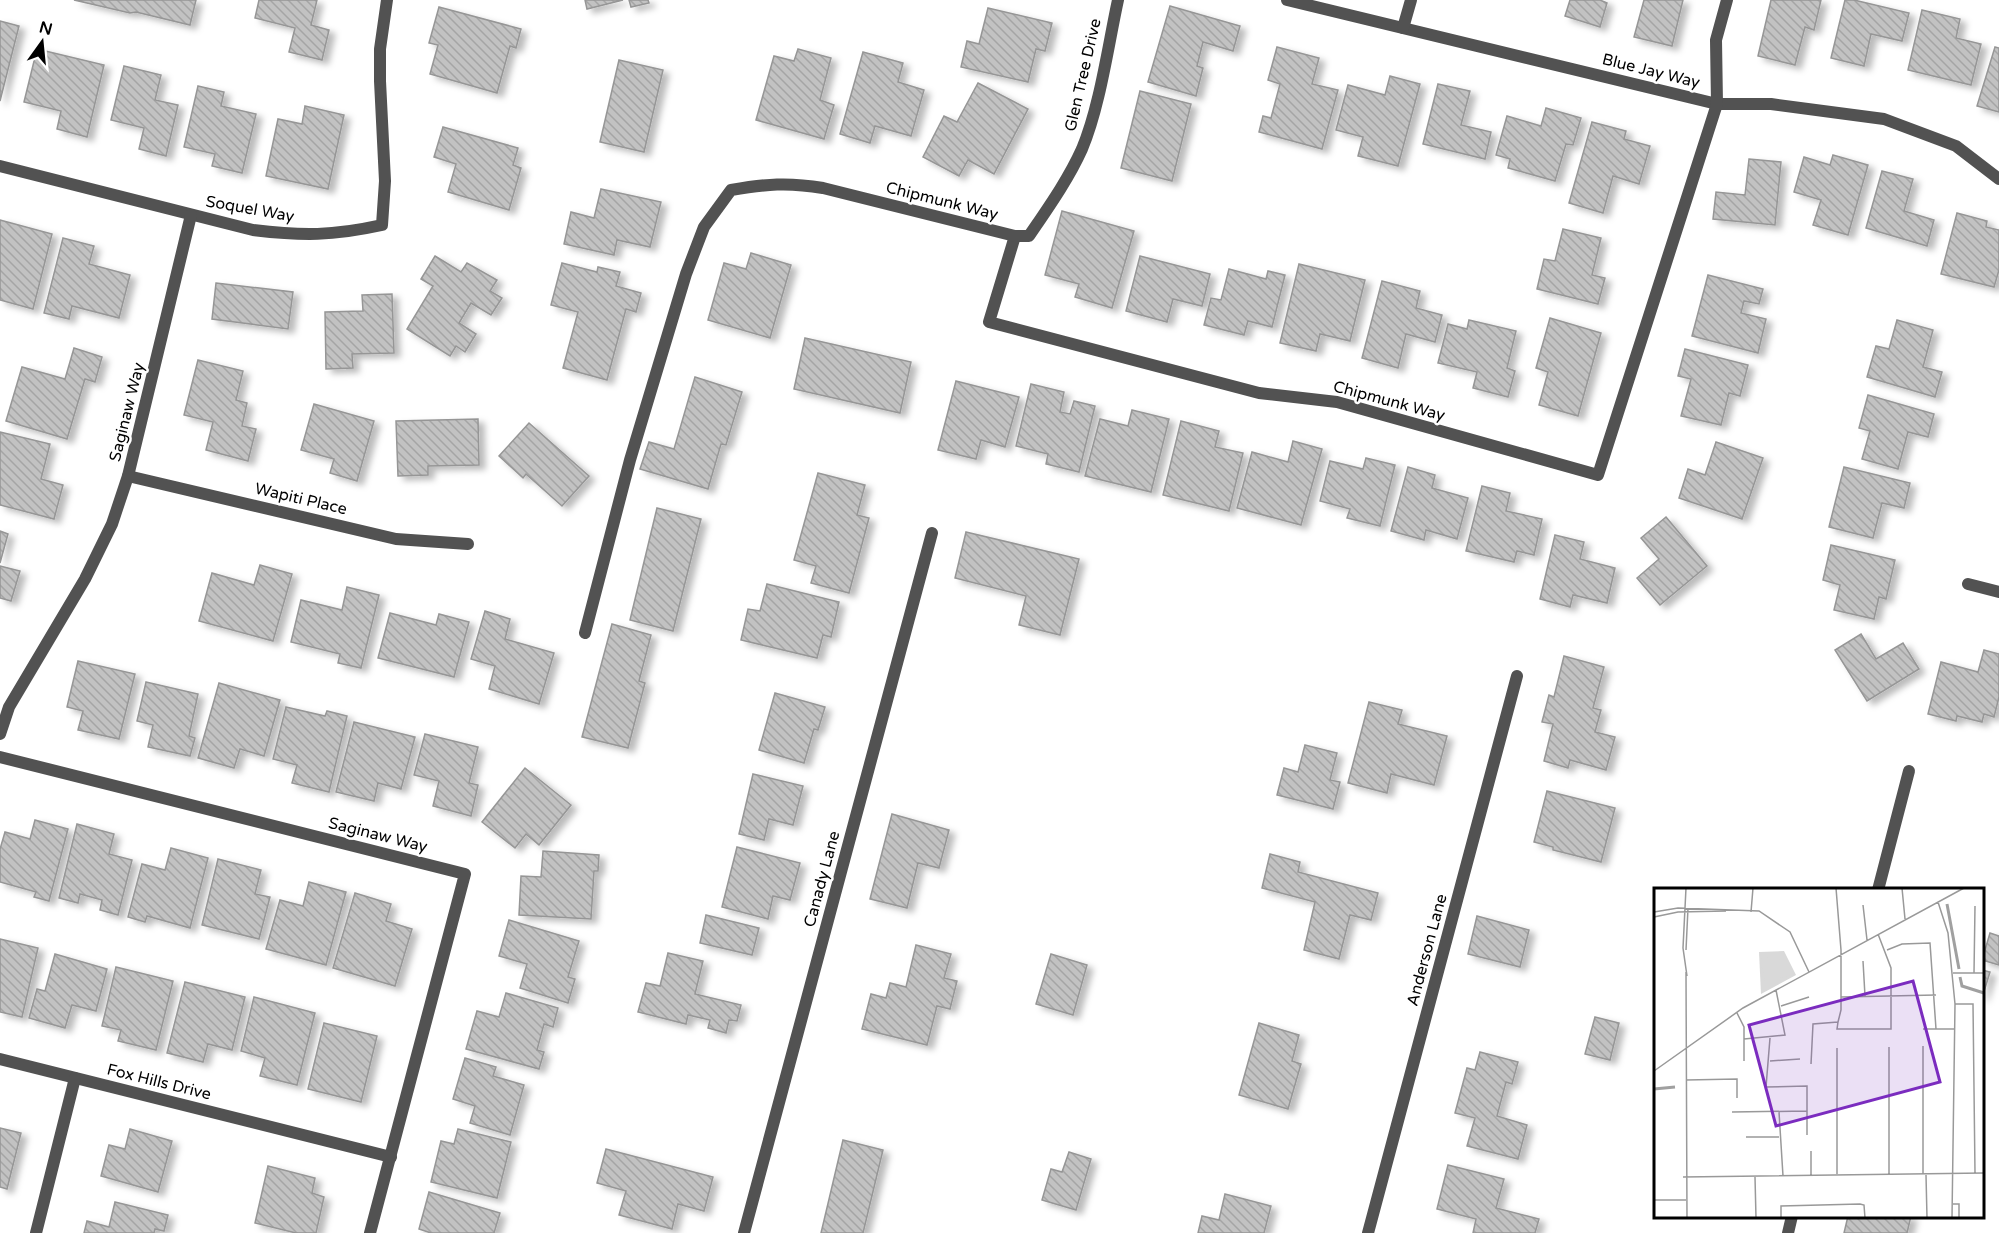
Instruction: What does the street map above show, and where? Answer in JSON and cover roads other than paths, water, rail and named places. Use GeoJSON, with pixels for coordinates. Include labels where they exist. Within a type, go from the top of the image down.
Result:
{"type":"FeatureCollection","features":[{"type":"Feature","properties":{"kind":"street","name":"Soquel Way"},"geometry":{"type":"LineString","coordinates":[[0,166],[253,230],[291,235],[322,235],[349,233],[382,225],[386,181],[380,49],[387,0]]}},
{"type":"Feature","properties":{"kind":"street","name":"Glen Tree Drive"},"geometry":{"type":"LineString","coordinates":[[1015,236],[1029,236],[1063,185],[1082,148],[1094,111],[1118,0]]}},
{"type":"Feature","properties":{"kind":"street","name":"Blue Jay Way"},"geometry":{"type":"LineString","coordinates":[[1287,0],[1717,104],[1771,104],[1884,119],[1956,146],[1999,179]]}},
{"type":"Feature","properties":{"kind":"street"},"geometry":{"type":"LineString","coordinates":[[1402,28],[1411,0]]}},
{"type":"Feature","properties":{"kind":"street","name":"Chipmunk Way"},"geometry":{"type":"LineString","coordinates":[[585,633],[630,460],[686,274],[704,226],[731,189],[764,184],[795,183],[1015,236],[989,322],[1259,393],[1337,402],[1598,475],[1717,104],[1716,40],[1727,0]]}},
{"type":"Feature","properties":{"kind":"street","name":"Saginaw Way"},"geometry":{"type":"LineString","coordinates":[[0,734],[9,707],[85,579],[112,524],[128,476],[191,215]]}},
{"type":"Feature","properties":{"kind":"street","name":"Wapiti Place"},"geometry":{"type":"LineString","coordinates":[[128,476],[396,539],[468,544]]}},
{"type":"Feature","properties":{"kind":"street","name":"Canady Lane"},"geometry":{"type":"LineString","coordinates":[[744,1233],[932,533]]}},
{"type":"Feature","properties":{"kind":"street"},"geometry":{"type":"LineString","coordinates":[[1968,584],[1999,592]]}},
{"type":"Feature","properties":{"kind":"street","name":"Anderson Lane"},"geometry":{"type":"LineString","coordinates":[[1368,1233],[1517,676]]}},
{"type":"Feature","properties":{"kind":"street","name":"Saginaw Way"},"geometry":{"type":"LineString","coordinates":[[0,757],[465,874],[391,1157]]}},
{"type":"Feature","properties":{"kind":"street"},"geometry":{"type":"LineString","coordinates":[[1879,888],[1909,771]]}},
{"type":"Feature","properties":{"kind":"street","name":"Fox Hills Drive"},"geometry":{"type":"LineString","coordinates":[[0,1059],[391,1157]]}},
{"type":"Feature","properties":{"kind":"street"},"geometry":{"type":"LineString","coordinates":[[36,1233],[75,1078]]}},
{"type":"Feature","properties":{"kind":"street"},"geometry":{"type":"LineString","coordinates":[[370,1233],[391,1157]]}},
{"type":"Feature","properties":{"kind":"street"},"geometry":{"type":"LineString","coordinates":[[1788,1233],[1792,1218]]}}]}
